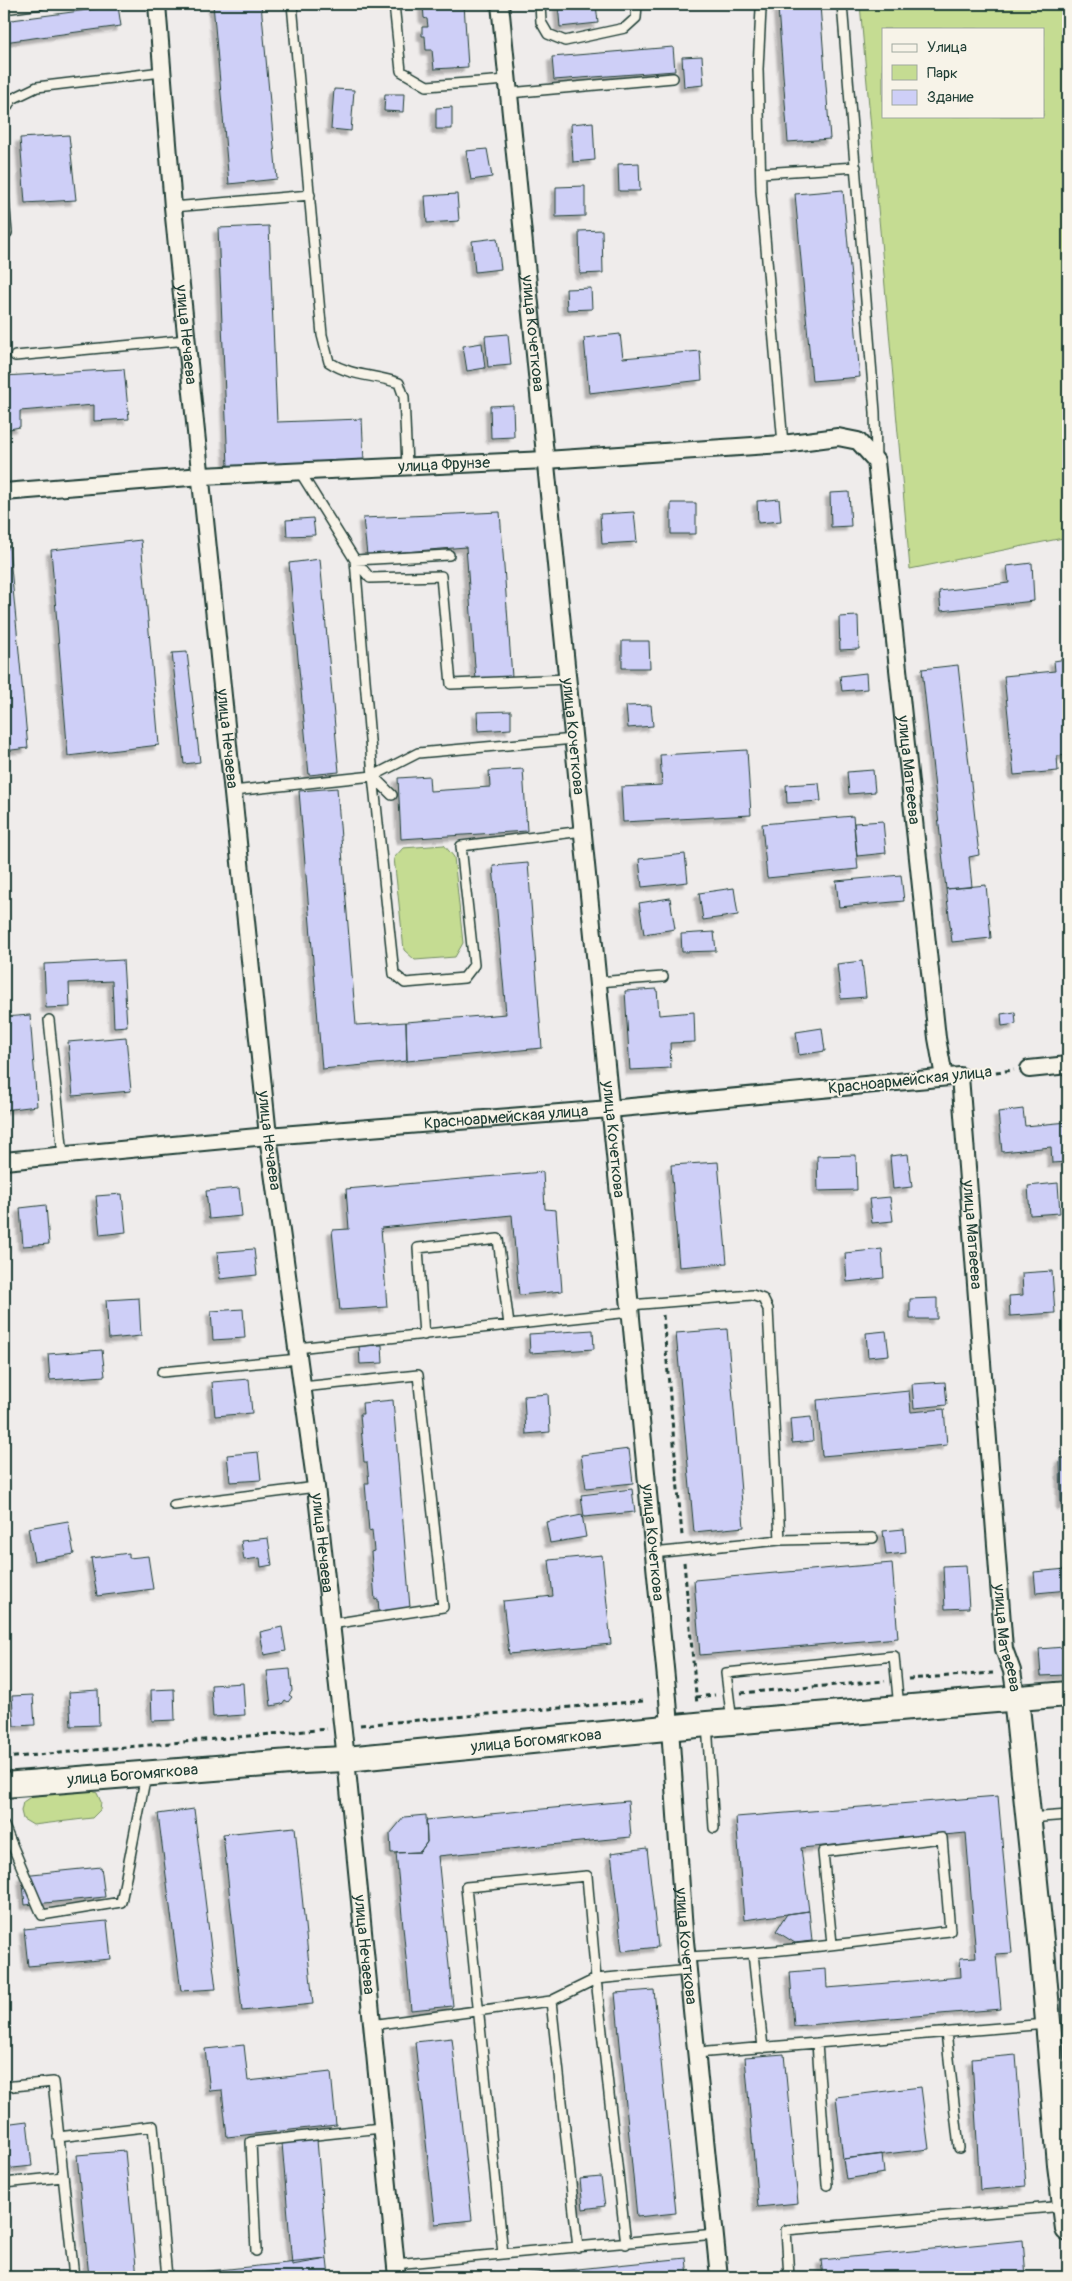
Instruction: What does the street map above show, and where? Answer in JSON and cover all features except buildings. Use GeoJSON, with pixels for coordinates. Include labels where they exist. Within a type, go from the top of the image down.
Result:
{"type":"FeatureCollection","features":[{"type":"Feature","properties":{"kind":"street","name":"улица Нечаева"},"geometry":{"type":"LineString","coordinates":[[157,4],[173,207],[268,1136],[316,1487],[346,1759],[396,2270]]}},
{"type":"Feature","properties":{"kind":"street","name":"улица Кочеткова"},"geometry":{"type":"LineString","coordinates":[[500,4],[630,1309],[670,1728],[696,2053],[719,2277]]}},
{"type":"Feature","properties":{"kind":"street","name":"улица Фрунзе"},"geometry":{"type":"LineString","coordinates":[[4,492],[202,476],[546,460],[783,444],[838,437],[858,441],[876,461]]}},
{"type":"Feature","properties":{"kind":"street","name":"улица Матвеева"},"geometry":{"type":"LineString","coordinates":[[876,461],[936,1029],[952,1077],[1004,1649],[1012,1671],[1016,1698],[1048,2024],[1057,2074],[1063,2126],[1068,2229]]}},
{"type":"Feature","properties":{"kind":"street"},"geometry":{"type":"LineString","coordinates":[[1029,1069],[1068,1065]]}},
{"type":"Feature","properties":{"kind":"street","name":"Красноармейская улица"},"geometry":{"type":"LineString","coordinates":[[4,1161],[268,1136],[610,1109],[952,1077]]}},
{"type":"Feature","properties":{"kind":"street","name":"улица Богомягкова"},"geometry":{"type":"LineString","coordinates":[[4,1786],[346,1759],[707,1724],[1068,1694]]}},
{"type":"Feature","properties":{"kind":"lane"},"geometry":{"type":"LineString","coordinates":[[4,9],[40,4]]}},
{"type":"Feature","properties":{"kind":"lane"},"geometry":{"type":"LineString","coordinates":[[292,4],[322,335],[329,362],[344,372],[384,378],[398,383],[404,397],[407,466]]}},
{"type":"Feature","properties":{"kind":"lane"},"geometry":{"type":"LineString","coordinates":[[394,4],[401,71],[427,86],[508,87],[673,78]]}},
{"type":"Feature","properties":{"kind":"lane"},"geometry":{"type":"LineString","coordinates":[[540,4],[541,22],[548,34],[564,42],[626,28],[636,18],[636,4]]}},
{"type":"Feature","properties":{"kind":"lane"},"geometry":{"type":"LineString","coordinates":[[765,4],[761,9],[758,70],[761,191],[783,444]]}},
{"type":"Feature","properties":{"kind":"lane"},"geometry":{"type":"LineString","coordinates":[[842,4],[850,124],[856,167],[875,412],[876,461]]}},
{"type":"Feature","properties":{"kind":"lane"},"geometry":{"type":"LineString","coordinates":[[4,111],[12,99],[37,87],[162,72]]}},
{"type":"Feature","properties":{"kind":"lane"},"geometry":{"type":"LineString","coordinates":[[762,173],[856,167]]}},
{"type":"Feature","properties":{"kind":"lane"},"geometry":{"type":"LineString","coordinates":[[173,207],[310,195]]}},
{"type":"Feature","properties":{"kind":"lane"},"geometry":{"type":"LineString","coordinates":[[4,198],[7,233]]}},
{"type":"Feature","properties":{"kind":"lane"},"geometry":{"type":"LineString","coordinates":[[14,356],[187,340]]}},
{"type":"Feature","properties":{"kind":"lane"},"geometry":{"type":"LineString","coordinates":[[300,472],[355,560],[370,578],[442,576],[451,684],[568,679]]}},
{"type":"Feature","properties":{"kind":"lane"},"geometry":{"type":"LineString","coordinates":[[355,560],[449,556]]}},
{"type":"Feature","properties":{"kind":"lane"},"geometry":{"type":"LineString","coordinates":[[355,560],[373,776],[394,974],[405,983],[464,978],[474,965],[461,846],[583,831]]}},
{"type":"Feature","properties":{"kind":"lane"},"geometry":{"type":"LineString","coordinates":[[233,791],[373,776],[418,753],[574,739]]}},
{"type":"Feature","properties":{"kind":"lane"},"geometry":{"type":"LineString","coordinates":[[373,776],[392,795]]}},
{"type":"Feature","properties":{"kind":"lane"},"geometry":{"type":"LineString","coordinates":[[597,982],[663,976]]}},
{"type":"Feature","properties":{"kind":"lane"},"geometry":{"type":"LineString","coordinates":[[49,1020],[63,1155]]}},
{"type":"Feature","properties":{"kind":"lane"},"geometry":{"type":"LineString","coordinates":[[424,1335],[418,1248],[498,1239],[509,1326]]}},
{"type":"Feature","properties":{"kind":"lane"},"geometry":{"type":"LineString","coordinates":[[162,1372],[424,1335],[509,1326],[630,1309],[662,1302],[752,1295],[763,1299],[768,1309],[780,1540]]}},
{"type":"Feature","properties":{"kind":"lane"},"geometry":{"type":"LineString","coordinates":[[302,1387],[418,1375],[443,1607],[331,1624]]}},
{"type":"Feature","properties":{"kind":"lane"},"geometry":{"type":"LineString","coordinates":[[174,1505],[316,1487]]}},
{"type":"Feature","properties":{"kind":"lane"},"geometry":{"type":"LineString","coordinates":[[653,1553],[780,1540],[873,1538]]}},
{"type":"Feature","properties":{"kind":"lane"},"geometry":{"type":"LineString","coordinates":[[732,1722],[726,1673],[894,1656],[899,1708]]}},
{"type":"Feature","properties":{"kind":"lane"},"geometry":{"type":"LineString","coordinates":[[707,1724],[714,1828]]}},
{"type":"Feature","properties":{"kind":"lane"},"geometry":{"type":"LineString","coordinates":[[4,1826],[42,1915],[122,1902],[147,1774]]}},
{"type":"Feature","properties":{"kind":"lane"},"geometry":{"type":"LineString","coordinates":[[1028,1818],[1068,1815]]}},
{"type":"Feature","properties":{"kind":"lane"},"geometry":{"type":"LineString","coordinates":[[371,2025],[552,2001],[596,1979],[753,1953],[950,1931],[942,1838],[823,1852],[832,1944]]}},
{"type":"Feature","properties":{"kind":"lane"},"geometry":{"type":"LineString","coordinates":[[503,2254],[466,1887],[587,1876],[596,1979],[626,2244]]}},
{"type":"Feature","properties":{"kind":"lane"},"geometry":{"type":"LineString","coordinates":[[753,1953],[763,2048]]}},
{"type":"Feature","properties":{"kind":"lane"},"geometry":{"type":"LineString","coordinates":[[552,2001],[578,2248]]}},
{"type":"Feature","properties":{"kind":"lane"},"geometry":{"type":"LineString","coordinates":[[696,2053],[1048,2024]]}},
{"type":"Feature","properties":{"kind":"lane"},"geometry":{"type":"LineString","coordinates":[[946,2032],[959,2148]]}},
{"type":"Feature","properties":{"kind":"lane"},"geometry":{"type":"LineString","coordinates":[[818,2043],[827,2185]]}},
{"type":"Feature","properties":{"kind":"lane"},"geometry":{"type":"LineString","coordinates":[[4,2088],[53,2082],[74,2277]]}},
{"type":"Feature","properties":{"kind":"lane"},"geometry":{"type":"LineString","coordinates":[[58,2137],[153,2126],[167,2277]]}},
{"type":"Feature","properties":{"kind":"lane"},"geometry":{"type":"LineString","coordinates":[[256,2251],[251,2142],[382,2128]]}},
{"type":"Feature","properties":{"kind":"lane"},"geometry":{"type":"LineString","coordinates":[[4,2183],[62,2177]]}},
{"type":"Feature","properties":{"kind":"lane"},"geometry":{"type":"LineString","coordinates":[[789,2277],[786,2230],[1067,2206]]}},
{"type":"Feature","properties":{"kind":"lane"},"geometry":{"type":"LineString","coordinates":[[396,2270],[503,2254],[626,2244],[715,2234]]}},
{"type":"Feature","properties":{"kind":"path","name":"Красноармейская улица"},"geometry":{"type":"LineString","coordinates":[[952,1077],[1029,1069]]}},
{"type":"Feature","properties":{"kind":"path"},"geometry":{"type":"LineString","coordinates":[[662,1302],[696,1697],[993,1673]]}},
{"type":"Feature","properties":{"kind":"green space"},"geometry":{"type":"Polygon","coordinates":[[[860,4],[1068,4],[1068,537],[910,569],[860,4]]]}},
{"type":"Feature","properties":{"kind":"green space"},"geometry":{"type":"Polygon","coordinates":[[[444,845],[454,857],[463,943],[455,957],[415,960],[404,950],[394,858],[403,848],[444,845]]]}},
{"type":"Feature","properties":{"kind":"green space"},"geometry":{"type":"Polygon","coordinates":[[[90,1790],[97,1793],[101,1802],[100,1810],[92,1818],[33,1825],[23,1819],[21,1811],[23,1802],[32,1796],[90,1790]]]}}]}
